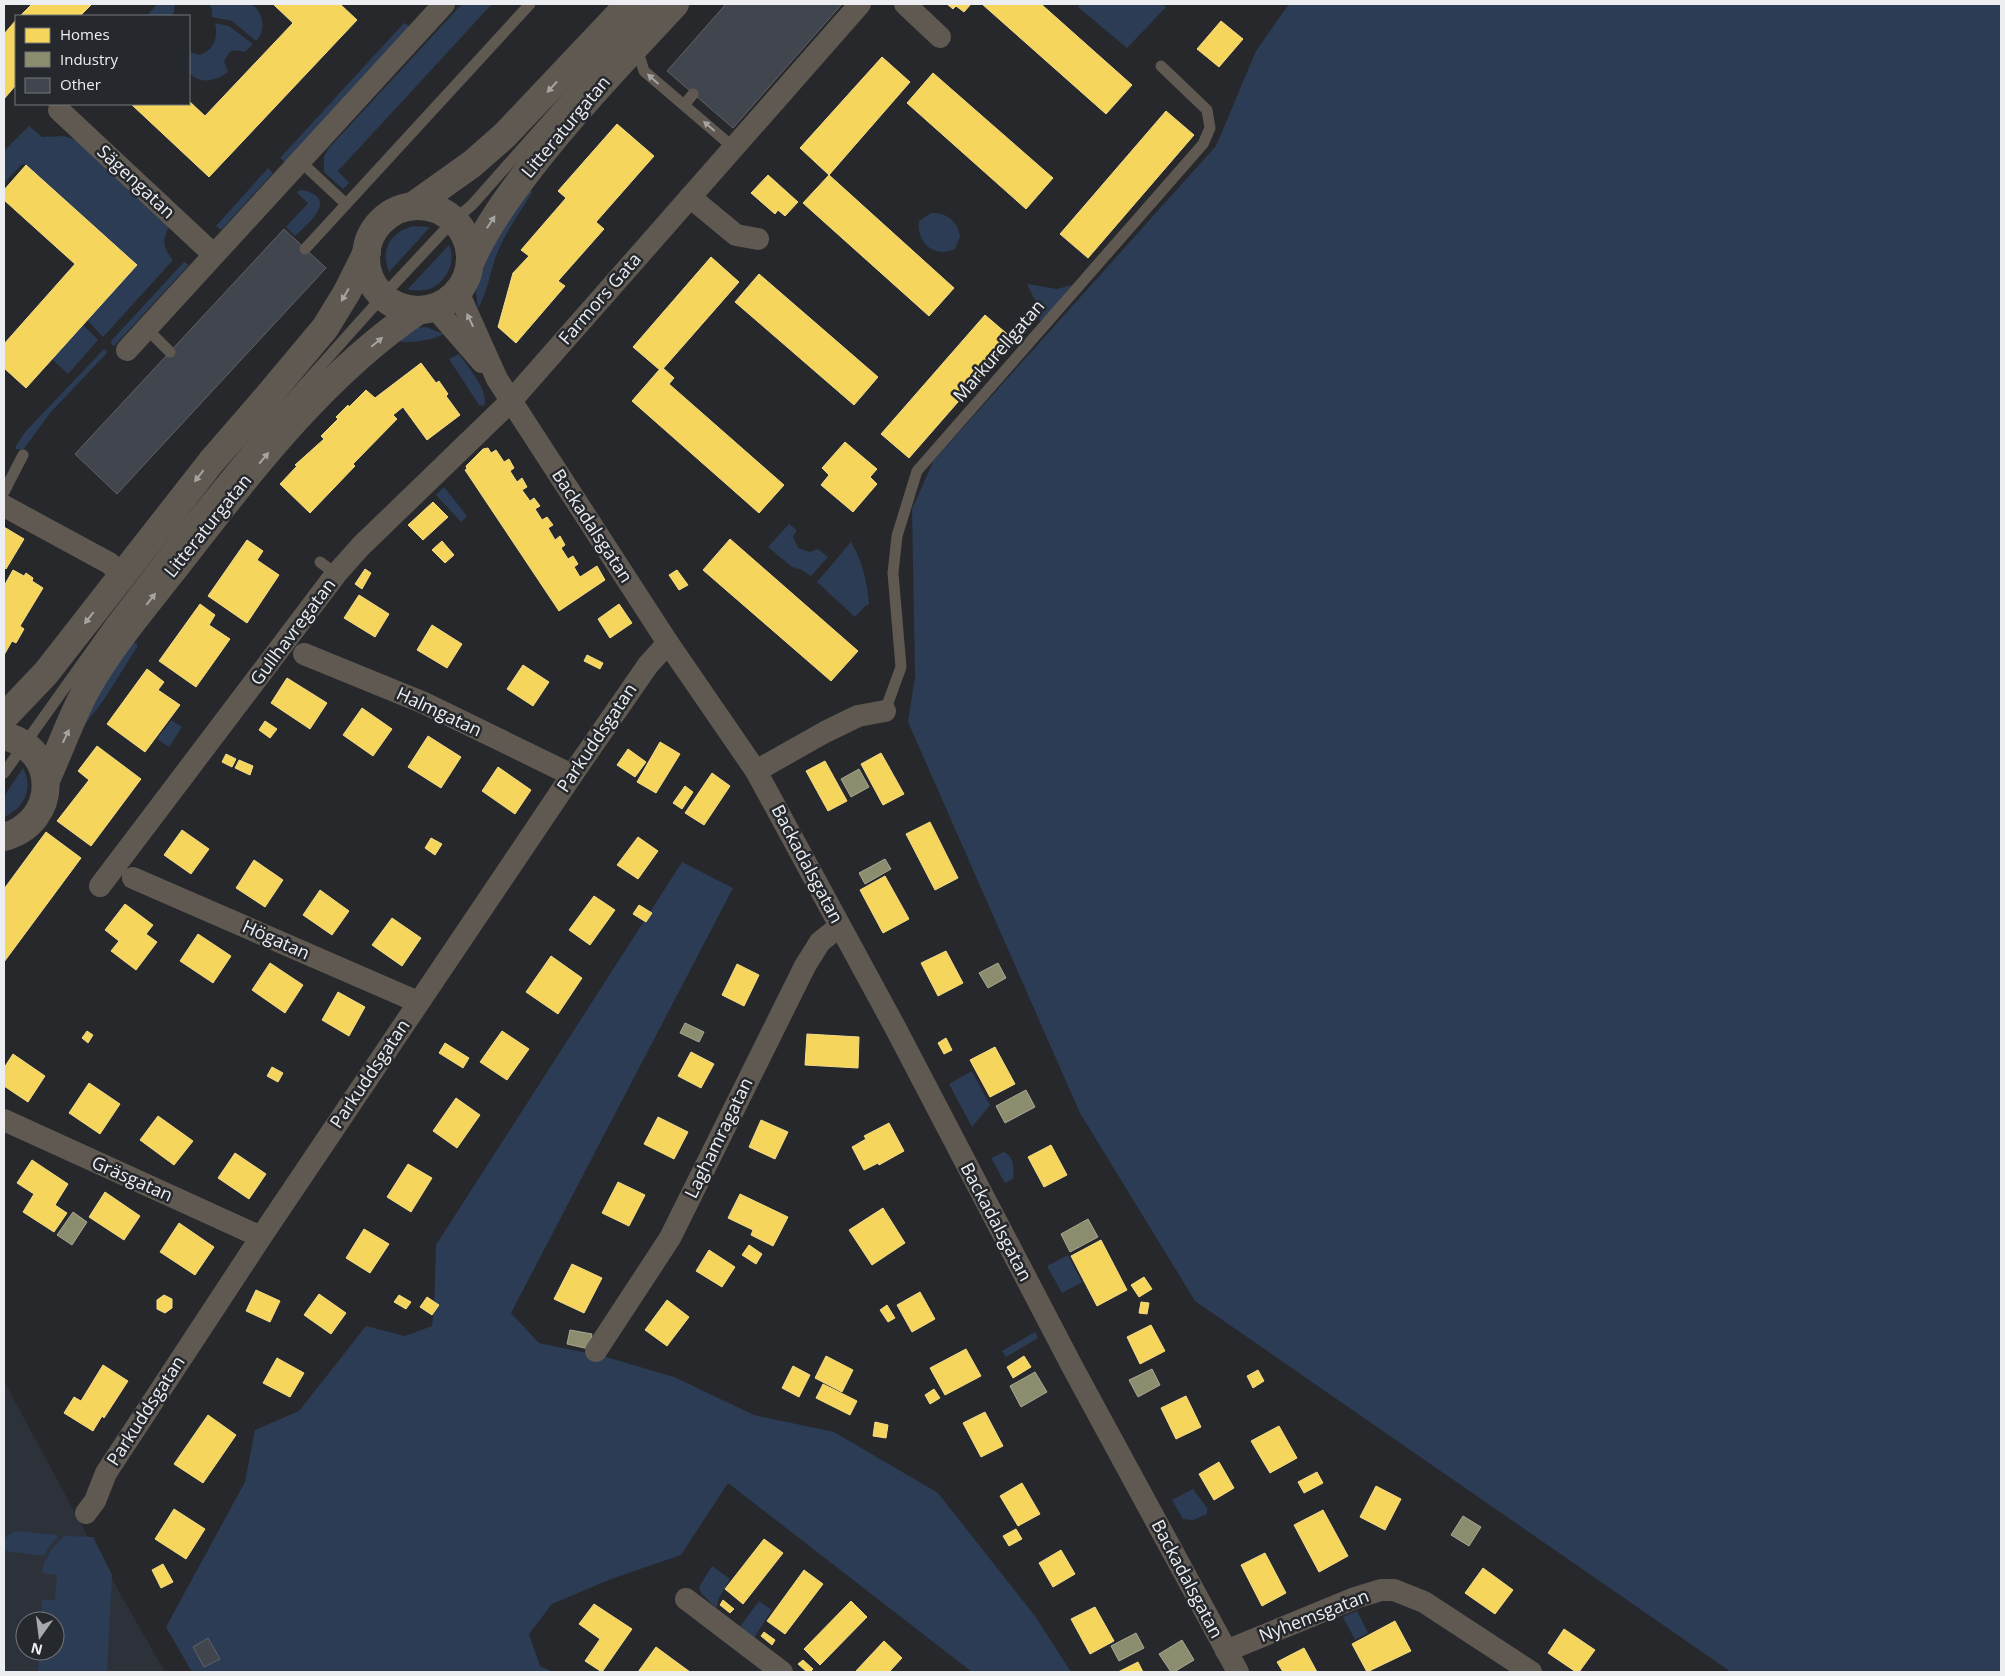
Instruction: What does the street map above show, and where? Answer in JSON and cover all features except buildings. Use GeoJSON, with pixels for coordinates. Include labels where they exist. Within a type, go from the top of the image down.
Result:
{"type":"FeatureCollection","features":[{"type":"Feature","properties":{"kind":"street","name":"Litteraturgatan"},"geometry":{"type":"LineString","coordinates":[[427,309],[406,309],[394,304],[375,287],[369,276],[367,252],[369,240],[382,221],[396,211],[413,206],[472,164],[505,135],[629,4]]}},
{"type":"Feature","properties":{"kind":"street","name":"Litteraturgatan"},"geometry":{"type":"LineString","coordinates":[[4,837],[19,832],[33,821],[45,798],[46,780],[86,691],[118,641],[195,542],[300,414],[336,377],[399,323],[427,309],[447,302],[458,292],[467,278],[471,261],[480,240],[558,132],[675,4]]}},
{"type":"Feature","properties":{"kind":"street","name":"Farmors Gata"},"geometry":{"type":"LineString","coordinates":[[511,401],[860,4]]}},
{"type":"Feature","properties":{"kind":"street"},"geometry":{"type":"LineString","coordinates":[[905,4],[940,37]]}},
{"type":"Feature","properties":{"kind":"street"},"geometry":{"type":"LineString","coordinates":[[127,350],[213,254],[301,162],[434,7]]}},
{"type":"Feature","properties":{"kind":"street","name":"Sägengatan"},"geometry":{"type":"LineString","coordinates":[[59,110],[213,254]]}},
{"type":"Feature","properties":{"kind":"street"},"geometry":{"type":"LineString","coordinates":[[690,198],[736,235],[758,239]]}},
{"type":"Feature","properties":{"kind":"street"},"geometry":{"type":"LineString","coordinates":[[413,206],[435,209],[454,220],[467,239],[471,261]]}},
{"type":"Feature","properties":{"kind":"street","name":"Litteraturgatan"},"geometry":{"type":"LineString","coordinates":[[4,717],[46,673],[211,462],[325,328],[347,292],[367,252]]}},
{"type":"Feature","properties":{"kind":"street","name":"Backadalsgatan"},"geometry":{"type":"LineString","coordinates":[[458,292],[497,380],[668,643],[756,771],[1073,1368],[1238,1672]]}},
{"type":"Feature","properties":{"kind":"street","name":"Backadalsgatan"},"geometry":{"type":"LineString","coordinates":[[427,309],[497,380]]}},
{"type":"Feature","properties":{"kind":"street","name":"Gullhavregatan"},"geometry":{"type":"LineString","coordinates":[[100,886],[328,568],[361,546],[511,401]]}},
{"type":"Feature","properties":{"kind":"street"},"geometry":{"type":"LineString","coordinates":[[4,506],[58,544],[109,563],[122,574]]}},
{"type":"Feature","properties":{"kind":"street","name":"Parkuddsgatan"},"geometry":{"type":"LineString","coordinates":[[86,1513],[95,1501],[111,1466],[418,1002],[572,774],[648,665],[668,643]]}},
{"type":"Feature","properties":{"kind":"street","name":"Halmgatan"},"geometry":{"type":"LineString","coordinates":[[304,654],[424,703],[572,774]]}},
{"type":"Feature","properties":{"kind":"street"},"geometry":{"type":"LineString","coordinates":[[756,771],[825,732],[858,716],[885,711]]}},
{"type":"Feature","properties":{"kind":"street"},"geometry":{"type":"LineString","coordinates":[[14,740],[36,756],[41,764],[46,780]]}},
{"type":"Feature","properties":{"kind":"street","name":"Högatan"},"geometry":{"type":"LineString","coordinates":[[133,878],[418,1002]]}},
{"type":"Feature","properties":{"kind":"street","name":"Laghamragatan"},"geometry":{"type":"LineString","coordinates":[[596,1351],[670,1238],[805,966],[820,942],[840,926]]}},
{"type":"Feature","properties":{"kind":"street","name":"Gräsgatan"},"geometry":{"type":"LineString","coordinates":[[4,1120],[261,1237]]}},
{"type":"Feature","properties":{"kind":"street","name":"Nyhemsgatan"},"geometry":{"type":"LineString","coordinates":[[1226,1651],[1355,1598],[1381,1590],[1388,1590],[1409,1595],[1424,1602],[1531,1672]]}},
{"type":"Feature","properties":{"kind":"street"},"geometry":{"type":"LineString","coordinates":[[686,1599],[782,1672]]}},
{"type":"Feature","properties":{"kind":"lane"},"geometry":{"type":"LineString","coordinates":[[305,249],[345,203],[530,4]]}},
{"type":"Feature","properties":{"kind":"lane"},"geometry":{"type":"LineString","coordinates":[[4,773],[14,740],[113,620],[182,530],[266,427],[383,296],[454,220],[472,205],[650,4]]}},
{"type":"Feature","properties":{"kind":"lane"},"geometry":{"type":"LineString","coordinates":[[640,43],[639,55],[644,71],[734,148]]}},
{"type":"Feature","properties":{"kind":"lane","name":"Markurellgatan"},"geometry":{"type":"LineString","coordinates":[[885,711],[901,667],[893,573],[897,536],[917,471],[1203,144],[1210,128],[1206,110],[1160,66]]}},
{"type":"Feature","properties":{"kind":"lane"},"geometry":{"type":"LineString","coordinates":[[684,105],[693,94]]}},
{"type":"Feature","properties":{"kind":"lane"},"geometry":{"type":"LineString","coordinates":[[301,162],[345,203]]}},
{"type":"Feature","properties":{"kind":"lane"},"geometry":{"type":"LineString","coordinates":[[146,328],[170,352]]}},
{"type":"Feature","properties":{"kind":"lane"},"geometry":{"type":"LineString","coordinates":[[4,492],[23,456]]}},
{"type":"Feature","properties":{"kind":"shaded area"},"geometry":{"type":"Polygon","coordinates":[[[157,4],[175,4],[173,15],[148,15],[157,4]]]}},
{"type":"Feature","properties":{"kind":"shaded area"},"geometry":{"type":"Polygon","coordinates":[[[209,4],[252,4],[261,17],[262,32],[256,41],[232,21],[212,17],[212,10],[209,4]]]}},
{"type":"Feature","properties":{"kind":"shaded area"},"geometry":{"type":"Polygon","coordinates":[[[462,4],[492,4],[338,171],[349,183],[343,189],[324,172],[324,157],[328,149],[462,4]]]}},
{"type":"Feature","properties":{"kind":"shaded area"},"geometry":{"type":"Polygon","coordinates":[[[1080,4],[1162,4],[1166,7],[1127,48],[1078,7],[1080,4]]]}},
{"type":"Feature","properties":{"kind":"shaded area"},"geometry":{"type":"Polygon","coordinates":[[[1289,4],[2001,4],[2001,1672],[1731,1672],[1195,1301],[1080,1113],[908,722],[915,677],[912,509],[934,460],[1216,146],[1256,51],[1289,4]]]}},
{"type":"Feature","properties":{"kind":"shaded area"},"geometry":{"type":"Polygon","coordinates":[[[215,23],[229,26],[253,44],[245,52],[234,50],[230,52],[224,61],[228,72],[218,78],[204,80],[194,77],[190,74],[190,52],[200,55],[205,53],[212,46],[216,33],[215,23]]]}},
{"type":"Feature","properties":{"kind":"shaded area"},"geometry":{"type":"Polygon","coordinates":[[[404,23],[410,26],[286,163],[280,158],[404,23]]]}},
{"type":"Feature","properties":{"kind":"shaded area"},"geometry":{"type":"Polygon","coordinates":[[[29,126],[42,137],[64,136],[78,141],[170,226],[165,236],[164,244],[173,260],[103,337],[87,320],[137,265],[26,165],[22,164],[4,183],[4,151],[29,126]]]}},
{"type":"Feature","properties":{"kind":"shaded area"},"geometry":{"type":"Polygon","coordinates":[[[268,168],[273,173],[221,230],[216,226],[268,168]]]}},
{"type":"Feature","properties":{"kind":"shaded area"},"geometry":{"type":"Polygon","coordinates":[[[303,190],[314,194],[319,199],[320,205],[318,212],[295,236],[286,227],[308,203],[297,193],[303,190]]]}},
{"type":"Feature","properties":{"kind":"shaded area"},"geometry":{"type":"Polygon","coordinates":[[[533,191],[500,247],[478,309],[476,292],[479,267],[523,193],[533,191]]]}},
{"type":"Feature","properties":{"kind":"shaded area"},"geometry":{"type":"Polygon","coordinates":[[[931,213],[946,216],[957,226],[960,237],[955,249],[947,252],[934,250],[928,247],[920,236],[919,221],[931,213]]]}},
{"type":"Feature","properties":{"kind":"shaded area"},"geometry":{"type":"Polygon","coordinates":[[[413,226],[430,227],[389,272],[386,256],[389,243],[398,233],[413,226]]]}},
{"type":"Feature","properties":{"kind":"shaded area"},"geometry":{"type":"Polygon","coordinates":[[[449,245],[452,258],[451,265],[441,282],[428,290],[408,289],[449,245]]]}},
{"type":"Feature","properties":{"kind":"shaded area"},"geometry":{"type":"Polygon","coordinates":[[[184,262],[188,266],[114,346],[112,345],[111,341],[184,262]]]}},
{"type":"Feature","properties":{"kind":"shaded area"},"geometry":{"type":"Polygon","coordinates":[[[1027,284],[1057,289],[1072,285],[1046,317],[1040,321],[1037,304],[1027,284]]]}},
{"type":"Feature","properties":{"kind":"shaded area"},"geometry":{"type":"Polygon","coordinates":[[[83,325],[98,340],[68,374],[52,359],[83,325]]]}},
{"type":"Feature","properties":{"kind":"shaded area"},"geometry":{"type":"Polygon","coordinates":[[[427,327],[443,334],[421,341],[398,341],[414,328],[427,327]]]}},
{"type":"Feature","properties":{"kind":"shaded area"},"geometry":{"type":"Polygon","coordinates":[[[104,349],[107,351],[106,354],[50,413],[23,450],[16,449],[25,432],[104,349]]]}},
{"type":"Feature","properties":{"kind":"shaded area"},"geometry":{"type":"Polygon","coordinates":[[[459,354],[481,387],[485,400],[484,406],[479,405],[449,359],[459,354]]]}},
{"type":"Feature","properties":{"kind":"shaded area"},"geometry":{"type":"Polygon","coordinates":[[[444,487],[467,516],[461,522],[436,495],[444,487]]]}},
{"type":"Feature","properties":{"kind":"shaded area"},"geometry":{"type":"Polygon","coordinates":[[[789,524],[797,530],[793,537],[798,548],[810,552],[818,549],[828,557],[811,576],[802,570],[792,567],[768,547],[789,524]]]}},
{"type":"Feature","properties":{"kind":"shaded area"},"geometry":{"type":"Polygon","coordinates":[[[851,542],[863,571],[869,603],[855,617],[817,582],[851,542]]]}},
{"type":"Feature","properties":{"kind":"shaded area"},"geometry":{"type":"Polygon","coordinates":[[[133,642],[137,644],[137,647],[103,701],[83,727],[83,714],[133,642]]]}},
{"type":"Feature","properties":{"kind":"shaded area"},"geometry":{"type":"Polygon","coordinates":[[[171,720],[182,727],[169,747],[157,739],[171,720]]]}},
{"type":"Feature","properties":{"kind":"shaded area"},"geometry":{"type":"Polygon","coordinates":[[[23,768],[27,783],[25,797],[17,808],[4,817],[4,796],[23,768]]]}},
{"type":"Feature","properties":{"kind":"shaded area"},"geometry":{"type":"Polygon","coordinates":[[[682,862],[733,888],[511,1313],[539,1343],[606,1357],[674,1377],[754,1415],[834,1432],[938,1493],[1035,1616],[1071,1672],[972,1672],[728,1483],[681,1555],[611,1579],[552,1604],[529,1634],[540,1666],[553,1672],[192,1672],[166,1627],[245,1482],[255,1430],[299,1411],[366,1326],[405,1336],[432,1326],[436,1245],[682,862]]]}},
{"type":"Feature","properties":{"kind":"shaded area"},"geometry":{"type":"Polygon","coordinates":[[[972,1071],[990,1105],[972,1127],[949,1084],[972,1071]]]}},
{"type":"Feature","properties":{"kind":"shaded area"},"geometry":{"type":"Polygon","coordinates":[[[1004,1152],[1010,1157],[1013,1168],[1013,1179],[1005,1183],[991,1158],[1004,1152]]]}},
{"type":"Feature","properties":{"kind":"shaded area"},"geometry":{"type":"Polygon","coordinates":[[[1068,1255],[1082,1282],[1062,1293],[1047,1266],[1068,1255]]]}},
{"type":"Feature","properties":{"kind":"shaded area"},"geometry":{"type":"Polygon","coordinates":[[[1035,1332],[1038,1338],[1006,1357],[1002,1351],[1035,1332]]]}},
{"type":"Feature","properties":{"kind":"shaded area"},"geometry":{"type":"Polygon","coordinates":[[[4,1381],[89,1539],[165,1672],[4,1672],[4,1381]]]}},
{"type":"Feature","properties":{"kind":"shaded area"},"geometry":{"type":"Polygon","coordinates":[[[1193,1489],[1207,1508],[1207,1514],[1193,1520],[1183,1519],[1172,1500],[1193,1489]]]}},
{"type":"Feature","properties":{"kind":"shaded area"},"geometry":{"type":"Polygon","coordinates":[[[16,1531],[57,1535],[58,1537],[50,1545],[44,1556],[6,1551],[5,1538],[16,1531]]]}},
{"type":"Feature","properties":{"kind":"shaded area"},"geometry":{"type":"Polygon","coordinates":[[[63,1536],[93,1537],[112,1575],[107,1672],[38,1672],[39,1661],[65,1661],[65,1611],[41,1611],[42,1600],[55,1600],[57,1575],[42,1573],[47,1557],[63,1536]]]}},
{"type":"Feature","properties":{"kind":"shaded area"},"geometry":{"type":"Polygon","coordinates":[[[712,1566],[730,1579],[719,1598],[716,1608],[701,1593],[699,1587],[712,1566]]]}},
{"type":"Feature","properties":{"kind":"shaded area"},"geometry":{"type":"Polygon","coordinates":[[[759,1601],[772,1610],[754,1638],[739,1628],[759,1601]]]}},
{"type":"Feature","properties":{"kind":"shaded area"},"geometry":{"type":"Polygon","coordinates":[[[1357,1611],[1368,1633],[1355,1640],[1343,1617],[1357,1611]]]}}]}
